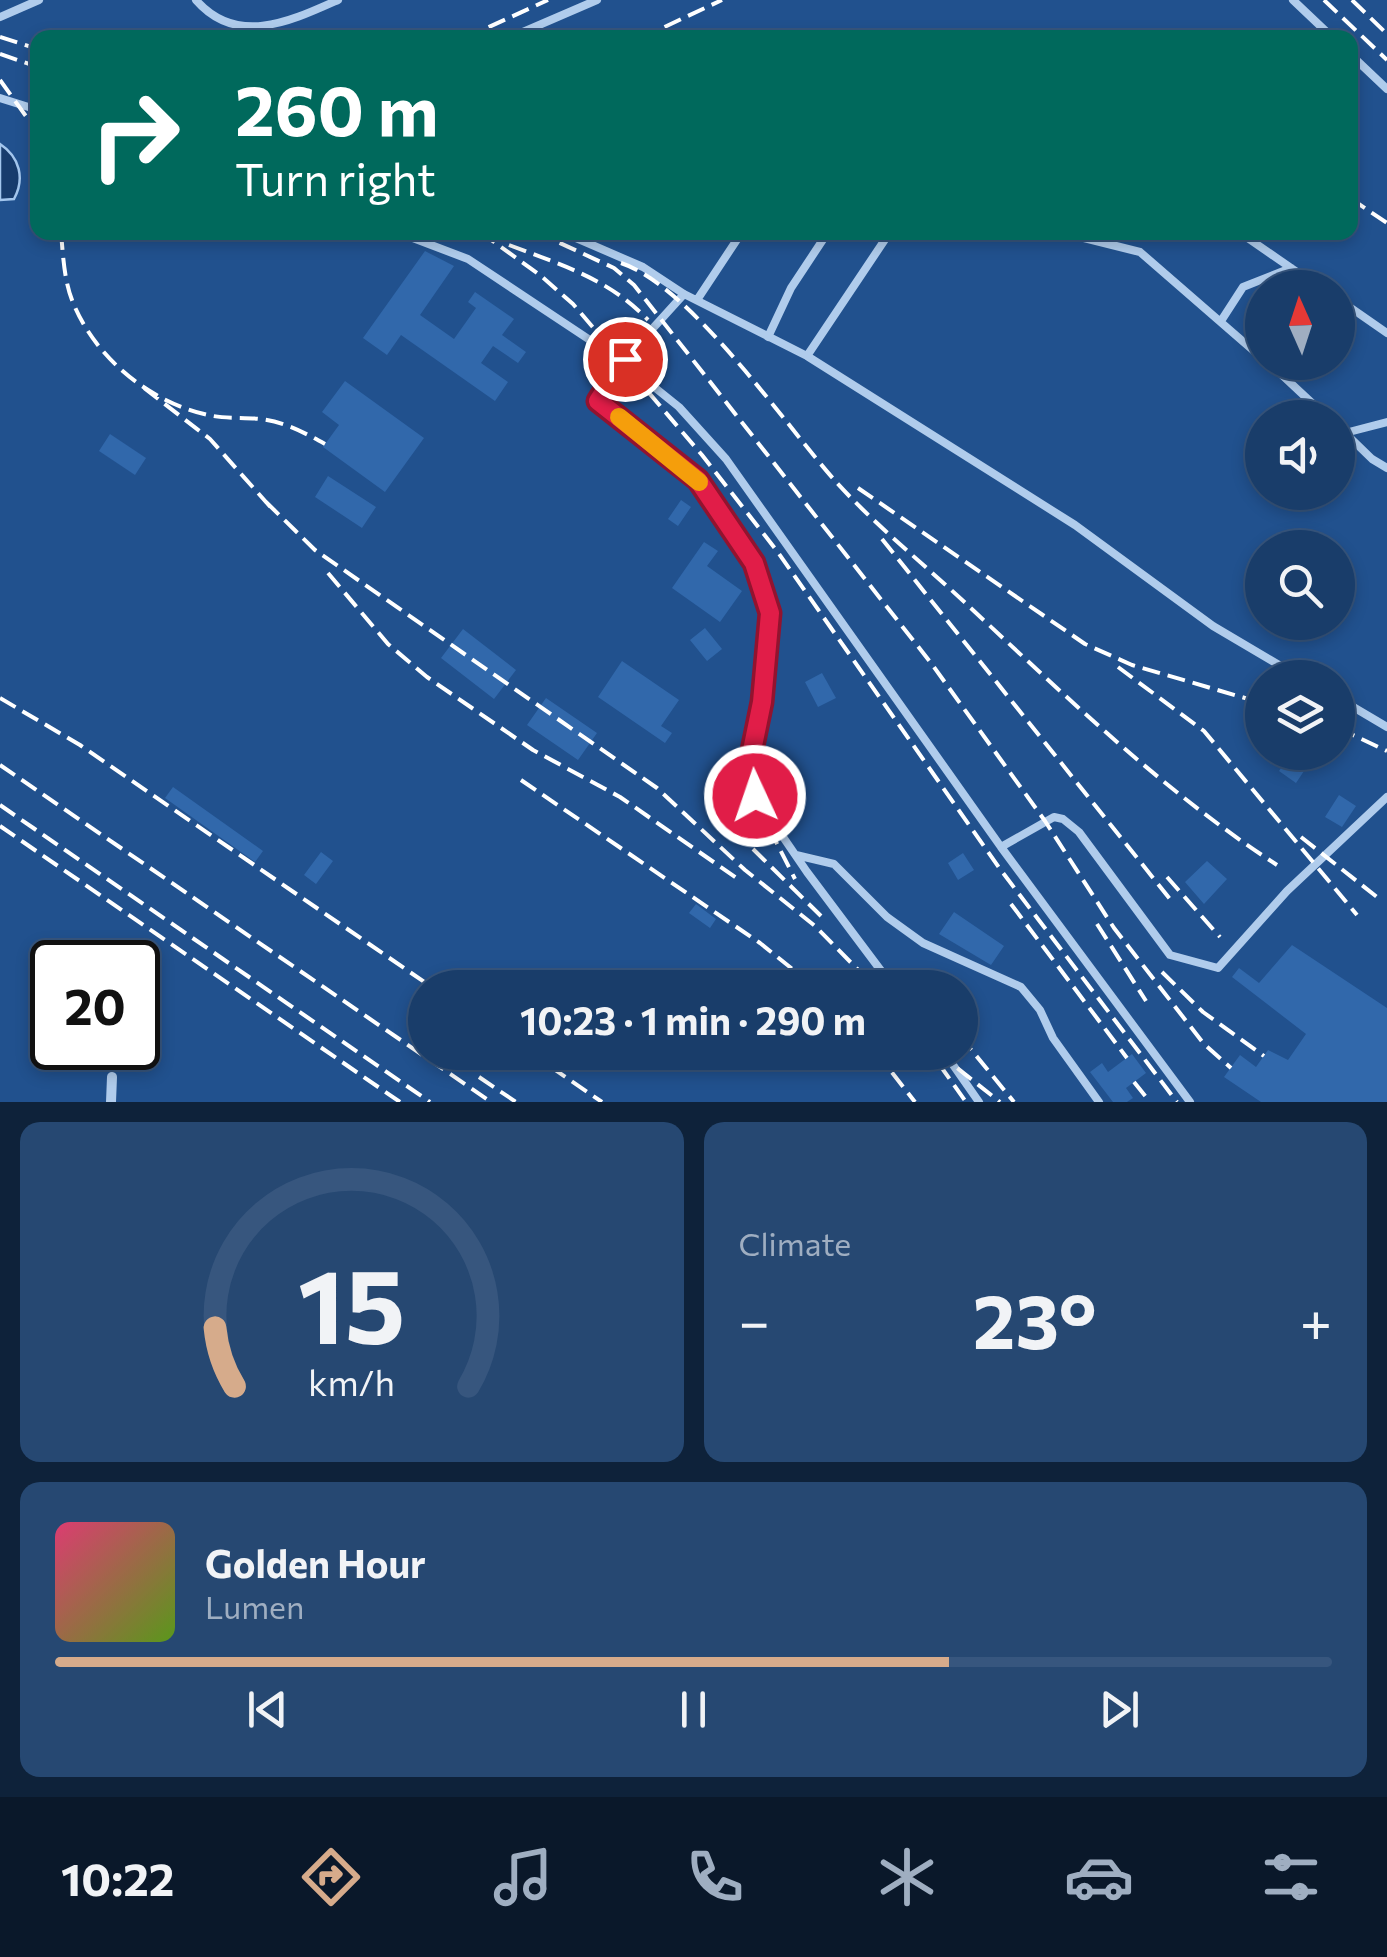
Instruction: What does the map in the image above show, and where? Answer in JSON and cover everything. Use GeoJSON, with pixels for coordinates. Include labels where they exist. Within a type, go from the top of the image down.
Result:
{"type":"FeatureCollection","features":[{"type":"Feature","properties":{"kind":"street"},"geometry":{"type":"LineString","coordinates":[[111,1102],[112,1077]]}},
{"type":"Feature","properties":{"kind":"lane"},"geometry":{"type":"LineString","coordinates":[[0,17],[39,0]]}},
{"type":"Feature","properties":{"kind":"lane"},"geometry":{"type":"LineString","coordinates":[[196,0],[210,16],[258,27],[290,22],[338,0]]}},
{"type":"Feature","properties":{"kind":"lane"},"geometry":{"type":"LineString","coordinates":[[528,30],[597,0]]}},
{"type":"Feature","properties":{"kind":"lane"},"geometry":{"type":"LineString","coordinates":[[1293,0],[1325,30]]}},
{"type":"Feature","properties":{"kind":"lane"},"geometry":{"type":"LineString","coordinates":[[1358,62],[1387,89]]}},
{"type":"Feature","properties":{"kind":"lane"},"geometry":{"type":"LineString","coordinates":[[0,98],[30,107]]}},
{"type":"Feature","properties":{"kind":"lane"},"geometry":{"type":"LineString","coordinates":[[419,240],[468,259],[623,362],[679,406],[726,460],[1001,847],[1190,1102]]}},
{"type":"Feature","properties":{"kind":"lane"},"geometry":{"type":"LineString","coordinates":[[581,240],[643,266],[684,294],[807,356],[1075,524],[1212,626],[1270,660]]}},
{"type":"Feature","properties":{"kind":"lane"},"geometry":{"type":"LineString","coordinates":[[696,300],[737,240]]}},
{"type":"Feature","properties":{"kind":"lane"},"geometry":{"type":"LineString","coordinates":[[768,336],[791,288],[823,240]]}},
{"type":"Feature","properties":{"kind":"lane"},"geometry":{"type":"LineString","coordinates":[[807,356],[885,240]]}},
{"type":"Feature","properties":{"kind":"lane"},"geometry":{"type":"LineString","coordinates":[[1092,240],[1140,252],[1245,343]]}},
{"type":"Feature","properties":{"kind":"lane"},"geometry":{"type":"LineString","coordinates":[[1251,240],[1294,270]]}},
{"type":"Feature","properties":{"kind":"lane"},"geometry":{"type":"LineString","coordinates":[[1220,321],[1243,287],[1291,268]]}},
{"type":"Feature","properties":{"kind":"lane"},"geometry":{"type":"LineString","coordinates":[[684,294],[623,362],[598,401],[698,480],[754,563],[770,613],[762,702],[748,770],[755,796],[881,970]]}},
{"type":"Feature","properties":{"kind":"lane"},"geometry":{"type":"LineString","coordinates":[[1355,311],[1387,333]]}},
{"type":"Feature","properties":{"kind":"lane"},"geometry":{"type":"LineString","coordinates":[[1287,380],[1308,400]]}},
{"type":"Feature","properties":{"kind":"lane"},"geometry":{"type":"LineString","coordinates":[[1355,427],[1387,422]]}},
{"type":"Feature","properties":{"kind":"lane"},"geometry":{"type":"LineString","coordinates":[[1355,443],[1387,468]]}},
{"type":"Feature","properties":{"kind":"lane"},"geometry":{"type":"LineString","coordinates":[[1355,708],[1387,727]]}},
{"type":"Feature","properties":{"kind":"lane"},"geometry":{"type":"LineString","coordinates":[[1001,847],[1054,817],[1063,819],[1079,832],[1170,955],[1218,968],[1287,890],[1387,797]]}},
{"type":"Feature","properties":{"kind":"lane"},"geometry":{"type":"LineString","coordinates":[[795,854],[834,864],[887,918],[923,943],[1021,986],[1098,1102]]}},
{"type":"Feature","properties":{"kind":"lane"},"geometry":{"type":"LineString","coordinates":[[957,1070],[979,1102]]}},
{"type":"Feature","properties":{"kind":"water"},"geometry":{"type":"Polygon","coordinates":[[[0,144],[19,169],[14,199],[0,200],[0,144]]]}},
{"type":"Feature","properties":{"kind":"building"},"geometry":{"type":"Polygon","coordinates":[[[425,251],[454,266],[420,315],[454,339],[476,308],[468,302],[475,292],[514,319],[502,335],[526,352],[518,363],[493,346],[481,363],[508,382],[495,401],[401,335],[387,355],[363,338],[425,251]]]}},
{"type":"Feature","properties":{"kind":"building"},"geometry":{"type":"Polygon","coordinates":[[[345,381],[424,438],[385,492],[323,447],[339,425],[322,412],[345,381]]]}},
{"type":"Feature","properties":{"kind":"building"},"geometry":{"type":"Polygon","coordinates":[[[110,434],[146,458],[135,475],[99,451],[110,434]]]}},
{"type":"Feature","properties":{"kind":"building"},"geometry":{"type":"Polygon","coordinates":[[[328,476],[376,507],[362,528],[315,497],[328,476]]]}},
{"type":"Feature","properties":{"kind":"building"},"geometry":{"type":"Polygon","coordinates":[[[681,500],[691,507],[678,526],[668,519],[681,500]]]}},
{"type":"Feature","properties":{"kind":"building"},"geometry":{"type":"Polygon","coordinates":[[[704,542],[718,551],[707,566],[742,591],[720,622],[672,588],[704,542]]]}},
{"type":"Feature","properties":{"kind":"building"},"geometry":{"type":"Polygon","coordinates":[[[705,628],[722,649],[707,661],[690,640],[705,628]]]}},
{"type":"Feature","properties":{"kind":"building"},"geometry":{"type":"Polygon","coordinates":[[[463,629],[516,670],[494,699],[441,658],[463,629]]]}},
{"type":"Feature","properties":{"kind":"building"},"geometry":{"type":"Polygon","coordinates":[[[622,661],[679,700],[661,726],[672,733],[665,743],[598,697],[622,661]]]}},
{"type":"Feature","properties":{"kind":"building"},"geometry":{"type":"Polygon","coordinates":[[[822,673],[836,698],[818,707],[805,682],[822,673]]]}},
{"type":"Feature","properties":{"kind":"building"},"geometry":{"type":"Polygon","coordinates":[[[546,698],[597,733],[578,760],[527,725],[546,698]]]}},
{"type":"Feature","properties":{"kind":"building"},"geometry":{"type":"Polygon","coordinates":[[[1303,770],[1304,771],[1296,783],[1279,771],[1303,770]]]}},
{"type":"Feature","properties":{"kind":"building"},"geometry":{"type":"Polygon","coordinates":[[[173,787],[263,851],[255,862],[165,798],[173,787]]]}},
{"type":"Feature","properties":{"kind":"building"},"geometry":{"type":"Polygon","coordinates":[[[1339,795],[1356,806],[1342,827],[1325,817],[1339,795]]]}},
{"type":"Feature","properties":{"kind":"building"},"geometry":{"type":"Polygon","coordinates":[[[321,852],[333,861],[316,884],[304,875],[321,852]]]}},
{"type":"Feature","properties":{"kind":"building"},"geometry":{"type":"Polygon","coordinates":[[[963,853],[974,870],[958,880],[948,863],[963,853]]]}},
{"type":"Feature","properties":{"kind":"building"},"geometry":{"type":"Polygon","coordinates":[[[1207,861],[1227,879],[1204,904],[1185,882],[1207,861]]]}},
{"type":"Feature","properties":{"kind":"building"},"geometry":{"type":"Polygon","coordinates":[[[696,904],[716,919],[710,928],[689,913],[696,904]]]}},
{"type":"Feature","properties":{"kind":"building"},"geometry":{"type":"Polygon","coordinates":[[[954,912],[1004,946],[991,965],[939,934],[954,912]]]}},
{"type":"Feature","properties":{"kind":"building"},"geometry":{"type":"Polygon","coordinates":[[[1292,945],[1387,1008],[1387,1102],[1261,1102],[1224,1077],[1240,1055],[1256,1067],[1268,1050],[1288,1060],[1306,1034],[1232,977],[1239,968],[1259,983],[1292,945]]]}},
{"type":"Feature","properties":{"kind":"building"},"geometry":{"type":"Polygon","coordinates":[[[1132,1054],[1146,1073],[1126,1088],[1133,1098],[1113,1102],[1090,1072],[1102,1063],[1108,1072],[1132,1054]]]}},
{"type":"Feature","properties":{"kind":"railway"},"geometry":{"type":"LineString","coordinates":[[482,30],[548,0]]}},
{"type":"Feature","properties":{"kind":"railway"},"geometry":{"type":"LineString","coordinates":[[658,30],[722,0]]}},
{"type":"Feature","properties":{"kind":"railway"},"geometry":{"type":"LineString","coordinates":[[1324,0],[1356,30]]}},
{"type":"Feature","properties":{"kind":"railway"},"geometry":{"type":"LineString","coordinates":[[1352,0],[1387,34]]}},
{"type":"Feature","properties":{"kind":"railway"},"geometry":{"type":"LineString","coordinates":[[1358,32],[1387,60]]}},
{"type":"Feature","properties":{"kind":"railway"},"geometry":{"type":"LineString","coordinates":[[0,37],[30,46]]}},
{"type":"Feature","properties":{"kind":"railway"},"geometry":{"type":"LineString","coordinates":[[0,54],[30,64]]}},
{"type":"Feature","properties":{"kind":"railway"},"geometry":{"type":"LineString","coordinates":[[0,80],[30,122]]}},
{"type":"Feature","properties":{"kind":"railway"},"geometry":{"type":"LineString","coordinates":[[1358,203],[1387,223]]}},
{"type":"Feature","properties":{"kind":"railway"},"geometry":{"type":"LineString","coordinates":[[62,240],[72,300],[82,321],[126,374],[186,409],[278,423],[325,444]]}},
{"type":"Feature","properties":{"kind":"railway"},"geometry":{"type":"LineString","coordinates":[[491,240],[573,304],[702,455],[777,551],[1000,869],[1177,1102]]}},
{"type":"Feature","properties":{"kind":"railway"},"geometry":{"type":"LineString","coordinates":[[553,240],[614,268],[634,285],[931,663],[1045,821],[1114,928],[1204,1044],[1231,1068]]}},
{"type":"Feature","properties":{"kind":"railway"},"geometry":{"type":"LineString","coordinates":[[509,245],[600,283],[648,320]]}},
{"type":"Feature","properties":{"kind":"railway"},"geometry":{"type":"LineString","coordinates":[[621,263],[649,277],[707,328],[837,483],[887,532],[1121,745],[1197,808],[1277,865]]}},
{"type":"Feature","properties":{"kind":"railway"},"geometry":{"type":"LineString","coordinates":[[144,388],[210,439],[274,511]]}},
{"type":"Feature","properties":{"kind":"railway"},"geometry":{"type":"LineString","coordinates":[[858,488],[1085,644],[1132,665],[1245,698]]}},
{"type":"Feature","properties":{"kind":"railway"},"geometry":{"type":"LineString","coordinates":[[266,502],[315,550],[657,788],[745,870],[815,926],[858,970]]}},
{"type":"Feature","properties":{"kind":"railway"},"geometry":{"type":"LineString","coordinates":[[882,539],[1170,899]]}},
{"type":"Feature","properties":{"kind":"railway"},"geometry":{"type":"LineString","coordinates":[[328,573],[388,644],[427,677],[533,750],[620,797],[738,879]]}},
{"type":"Feature","properties":{"kind":"railway"},"geometry":{"type":"LineString","coordinates":[[1118,667],[1204,731],[1357,915]]}},
{"type":"Feature","properties":{"kind":"railway"},"geometry":{"type":"LineString","coordinates":[[0,698],[80,745],[408,971]]}},
{"type":"Feature","properties":{"kind":"railway"},"geometry":{"type":"LineString","coordinates":[[1355,736],[1387,751]]}},
{"type":"Feature","properties":{"kind":"railway"},"geometry":{"type":"LineString","coordinates":[[0,765],[491,1102]]}},
{"type":"Feature","properties":{"kind":"railway"},"geometry":{"type":"LineString","coordinates":[[521,780],[794,970]]}},
{"type":"Feature","properties":{"kind":"railway"},"geometry":{"type":"LineString","coordinates":[[0,805],[430,1102]]}},
{"type":"Feature","properties":{"kind":"railway"},"geometry":{"type":"LineString","coordinates":[[0,826],[400,1102]]}},
{"type":"Feature","properties":{"kind":"railway"},"geometry":{"type":"LineString","coordinates":[[769,828],[795,879]]}},
{"type":"Feature","properties":{"kind":"railway"},"geometry":{"type":"LineString","coordinates":[[1301,837],[1382,901]]}},
{"type":"Feature","properties":{"kind":"railway"},"geometry":{"type":"LineString","coordinates":[[753,849],[821,916]]}},
{"type":"Feature","properties":{"kind":"railway"},"geometry":{"type":"LineString","coordinates":[[1167,877],[1220,937]]}},
{"type":"Feature","properties":{"kind":"railway"},"geometry":{"type":"LineString","coordinates":[[1011,904],[1127,1058]]}},
{"type":"Feature","properties":{"kind":"railway"},"geometry":{"type":"LineString","coordinates":[[1097,924],[1146,1001]]}},
{"type":"Feature","properties":{"kind":"railway"},"geometry":{"type":"LineString","coordinates":[[1162,972],[1203,1012],[1264,1056]]}},
{"type":"Feature","properties":{"kind":"railway"},"geometry":{"type":"LineString","coordinates":[[978,1058],[1014,1102]]}},
{"type":"Feature","properties":{"kind":"railway"},"geometry":{"type":"LineString","coordinates":[[555,1070],[602,1102]]}},
{"type":"Feature","properties":{"kind":"railway"},"geometry":{"type":"LineString","coordinates":[[890,1070],[915,1102]]}},
{"type":"Feature","properties":{"kind":"railway"},"geometry":{"type":"LineString","coordinates":[[943,1070],[966,1102]]}},
{"type":"Feature","properties":{"kind":"railway"},"geometry":{"type":"LineString","coordinates":[[960,1070],[1000,1102]]}},
{"type":"Feature","properties":{"kind":"railway"},"geometry":{"type":"LineString","coordinates":[[479,1077],[516,1102]]}},
{"type":"Feature","properties":{"kind":"railway"},"geometry":{"type":"LineString","coordinates":[[1134,1082],[1150,1102]]}},
{"type":"Feature","properties":{"kind":"slow traffic"},"geometry":{"type":"LineString","coordinates":[[619,417],[699,482]]}},
{"type":"Feature","properties":{"kind":"route"},"geometry":{"type":"LineString","coordinates":[[625,359],[598,401],[698,480],[754,563],[770,613],[762,702],[748,770],[755,796]]}}]}
